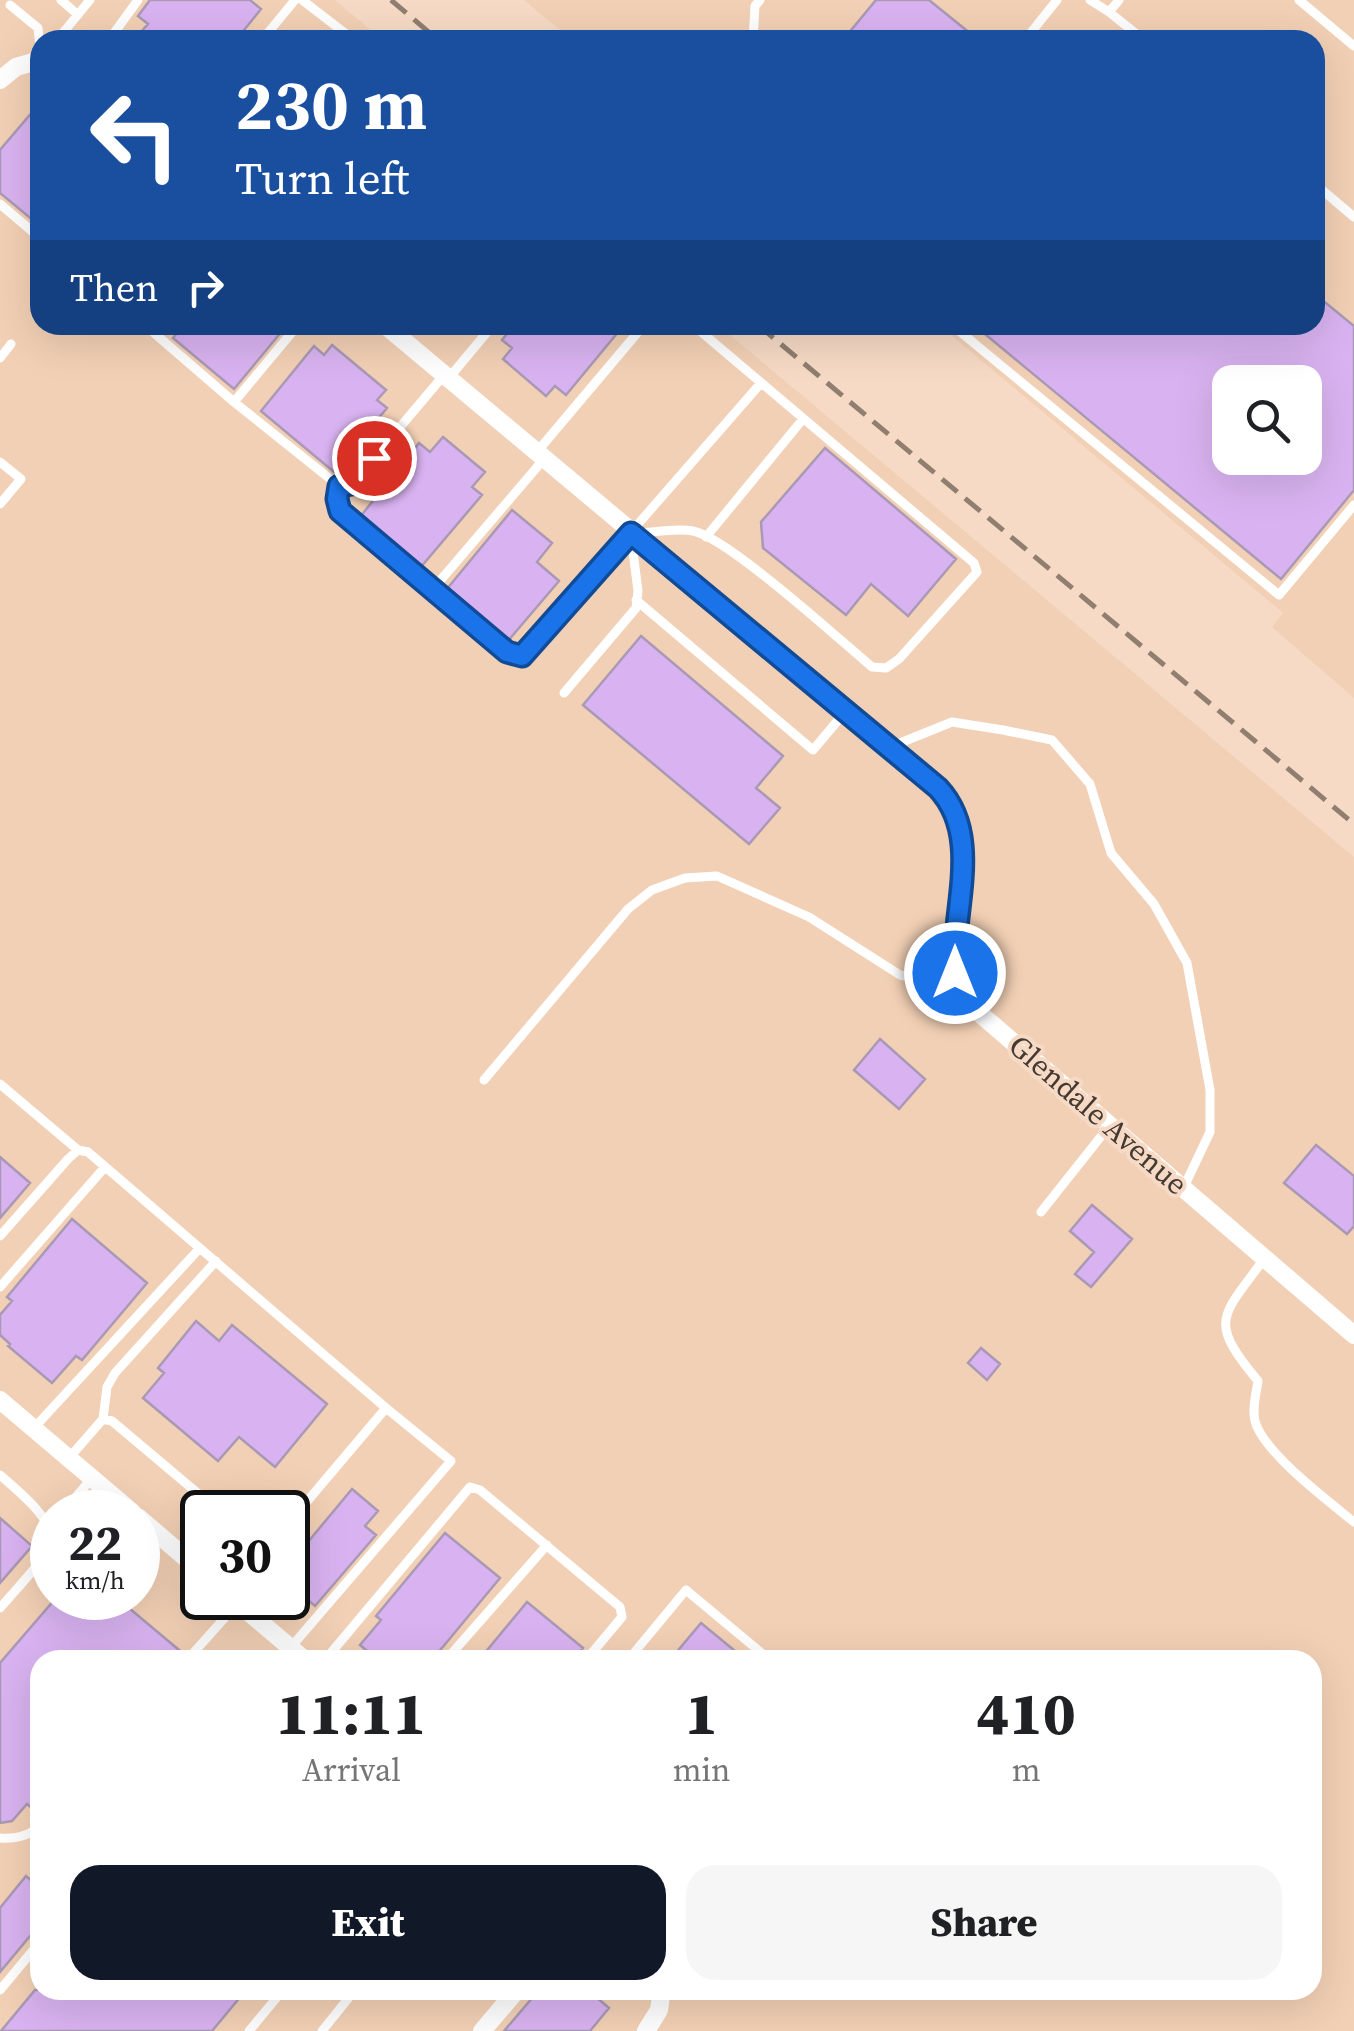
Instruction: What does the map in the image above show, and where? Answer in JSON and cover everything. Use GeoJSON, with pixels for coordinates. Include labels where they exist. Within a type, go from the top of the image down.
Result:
{"type":"FeatureCollection","features":[{"type":"Feature","properties":{"kind":"street"},"geometry":{"type":"LineString","coordinates":[[0,80],[16,67],[30,63]]}},
{"type":"Feature","properties":{"kind":"street"},"geometry":{"type":"LineString","coordinates":[[397,335],[950,801],[961,826],[953,944],[960,988]]}},
{"type":"Feature","properties":{"kind":"street","name":"Glendale Avenue"},"geometry":{"type":"LineString","coordinates":[[960,988],[971,1006],[1354,1335]]}},
{"type":"Feature","properties":{"kind":"street"},"geometry":{"type":"LineString","coordinates":[[0,1400],[106,1490]]}},
{"type":"Feature","properties":{"kind":"street"},"geometry":{"type":"LineString","coordinates":[[160,1536],[180,1553]]}},
{"type":"Feature","properties":{"kind":"street"},"geometry":{"type":"LineString","coordinates":[[258,1620],[293,1650]]}},
{"type":"Feature","properties":{"kind":"street"},"geometry":{"type":"LineString","coordinates":[[482,2031],[509,2000]]}},
{"type":"Feature","properties":{"kind":"street"},"geometry":{"type":"LineString","coordinates":[[646,2031],[660,2000]]}},
{"type":"Feature","properties":{"kind":"lane"},"geometry":{"type":"LineString","coordinates":[[60,0],[78,15]]}},
{"type":"Feature","properties":{"kind":"lane"},"geometry":{"type":"LineString","coordinates":[[65,30],[90,0]]}},
{"type":"Feature","properties":{"kind":"lane"},"geometry":{"type":"LineString","coordinates":[[116,30],[138,0]]}},
{"type":"Feature","properties":{"kind":"lane"},"geometry":{"type":"LineString","coordinates":[[271,30],[298,0],[340,30]]}},
{"type":"Feature","properties":{"kind":"lane"},"geometry":{"type":"LineString","coordinates":[[754,30],[755,6],[760,0]]}},
{"type":"Feature","properties":{"kind":"lane"},"geometry":{"type":"LineString","coordinates":[[1033,30],[1057,0]]}},
{"type":"Feature","properties":{"kind":"lane"},"geometry":{"type":"LineString","coordinates":[[1090,0],[1132,30]]}},
{"type":"Feature","properties":{"kind":"lane"},"geometry":{"type":"LineString","coordinates":[[1109,12],[1119,0]]}},
{"type":"Feature","properties":{"kind":"lane"},"geometry":{"type":"LineString","coordinates":[[1299,0],[1352,40]]}},
{"type":"Feature","properties":{"kind":"lane"},"geometry":{"type":"LineString","coordinates":[[10,5],[38,30]]}},
{"type":"Feature","properties":{"kind":"lane"},"geometry":{"type":"LineString","coordinates":[[1325,192],[1354,217]]}},
{"type":"Feature","properties":{"kind":"lane"},"geometry":{"type":"LineString","coordinates":[[0,204],[30,230]]}},
{"type":"Feature","properties":{"kind":"lane"},"geometry":{"type":"LineString","coordinates":[[163,335],[234,402],[339,486],[352,484],[484,335]]}},
{"type":"Feature","properties":{"kind":"lane"},"geometry":{"type":"LineString","coordinates":[[234,402],[290,335]]}},
{"type":"Feature","properties":{"kind":"lane"},"geometry":{"type":"LineString","coordinates":[[433,589],[636,335]]}},
{"type":"Feature","properties":{"kind":"lane"},"geometry":{"type":"LineString","coordinates":[[631,533],[694,531],[706,537],[738,557],[872,667],[886,668],[900,659],[977,572],[974,563],[705,335]]}},
{"type":"Feature","properties":{"kind":"lane"},"geometry":{"type":"LineString","coordinates":[[964,335],[1279,595],[1354,505]]}},
{"type":"Feature","properties":{"kind":"lane"},"geometry":{"type":"LineString","coordinates":[[0,358],[11,344]]}},
{"type":"Feature","properties":{"kind":"lane"},"geometry":{"type":"LineString","coordinates":[[339,486],[340,511],[507,652],[522,656],[760,382]]}},
{"type":"Feature","properties":{"kind":"lane"},"geometry":{"type":"LineString","coordinates":[[706,537],[804,419]]}},
{"type":"Feature","properties":{"kind":"lane"},"geometry":{"type":"LineString","coordinates":[[0,462],[20,480],[0,504]]}},
{"type":"Feature","properties":{"kind":"lane"},"geometry":{"type":"LineString","coordinates":[[564,693],[636,608],[631,533]]}},
{"type":"Feature","properties":{"kind":"lane"},"geometry":{"type":"LineString","coordinates":[[636,600],[813,750],[845,712]]}},
{"type":"Feature","properties":{"kind":"lane"},"geometry":{"type":"LineString","coordinates":[[888,748],[952,722],[1002,730],[1052,740],[1090,784],[1111,853],[1154,904],[1187,963],[1210,1090],[1210,1132],[1183,1189]]}},
{"type":"Feature","properties":{"kind":"lane"},"geometry":{"type":"LineString","coordinates":[[484,1080],[628,909],[652,890],[685,878],[717,876],[746,887],[808,917],[900,976],[960,988]]}},
{"type":"Feature","properties":{"kind":"lane"},"geometry":{"type":"LineString","coordinates":[[0,1084],[78,1150],[88,1152],[105,1166],[451,1461],[301,1650]]}},
{"type":"Feature","properties":{"kind":"lane"},"geometry":{"type":"LineString","coordinates":[[1041,1212],[1110,1125]]}},
{"type":"Feature","properties":{"kind":"lane"},"geometry":{"type":"LineString","coordinates":[[0,1236],[78,1150]]}},
{"type":"Feature","properties":{"kind":"lane"},"geometry":{"type":"LineString","coordinates":[[0,1287],[105,1166]]}},
{"type":"Feature","properties":{"kind":"lane"},"geometry":{"type":"LineString","coordinates":[[33,1429],[200,1248]]}},
{"type":"Feature","properties":{"kind":"lane"},"geometry":{"type":"LineString","coordinates":[[1264,1259],[1225,1313],[1224,1332],[1258,1382],[1254,1417],[1258,1429],[1294,1472],[1354,1522]]}},
{"type":"Feature","properties":{"kind":"lane"},"geometry":{"type":"LineString","coordinates":[[68,1458],[103,1419],[107,1387],[115,1373],[216,1261]]}},
{"type":"Feature","properties":{"kind":"lane"},"geometry":{"type":"LineString","coordinates":[[310,1498],[386,1408]]}},
{"type":"Feature","properties":{"kind":"lane"},"geometry":{"type":"LineString","coordinates":[[103,1419],[112,1421],[194,1490]]}},
{"type":"Feature","properties":{"kind":"lane"},"geometry":{"type":"LineString","coordinates":[[0,1475],[30,1501]]}},
{"type":"Feature","properties":{"kind":"lane"},"geometry":{"type":"LineString","coordinates":[[82,1490],[92,1478]]}},
{"type":"Feature","properties":{"kind":"lane"},"geometry":{"type":"LineString","coordinates":[[333,1650],[470,1487],[480,1490],[620,1606],[622,1616],[594,1650]]}},
{"type":"Feature","properties":{"kind":"lane"},"geometry":{"type":"LineString","coordinates":[[455,1650],[546,1545]]}},
{"type":"Feature","properties":{"kind":"lane"},"geometry":{"type":"LineString","coordinates":[[0,1608],[30,1574]]}},
{"type":"Feature","properties":{"kind":"lane"},"geometry":{"type":"LineString","coordinates":[[636,1650],[686,1590],[758,1650]]}},
{"type":"Feature","properties":{"kind":"lane"},"geometry":{"type":"LineString","coordinates":[[195,1650],[219,1620]]}},
{"type":"Feature","properties":{"kind":"lane"},"geometry":{"type":"LineString","coordinates":[[0,1839],[30,1833]]}},
{"type":"Feature","properties":{"kind":"lane"},"geometry":{"type":"LineString","coordinates":[[0,1990],[30,1954]]}},
{"type":"Feature","properties":{"kind":"lane"},"geometry":{"type":"LineString","coordinates":[[249,2031],[275,2000]]}},
{"type":"Feature","properties":{"kind":"lane"},"geometry":{"type":"LineString","coordinates":[[322,2031],[346,2000]]}},
{"type":"Feature","properties":{"kind":"shaded area"},"geometry":{"type":"Polygon","coordinates":[[[0,0],[335,0],[370,30],[30,30],[30,335],[730,335],[1354,857],[1354,2031],[0,2031],[0,0]]]}},
{"type":"Feature","properties":{"kind":"shaded area"},"geometry":{"type":"Polygon","coordinates":[[[524,0],[1354,0],[1354,698],[1272,627],[1283,613],[951,335],[1325,335],[1325,30],[560,30],[524,0]]]}},
{"type":"Feature","properties":{"kind":"building"},"geometry":{"type":"Polygon","coordinates":[[[150,0],[250,0],[261,9],[244,30],[143,30],[148,24],[138,16],[150,0]]]}},
{"type":"Feature","properties":{"kind":"building"},"geometry":{"type":"Polygon","coordinates":[[[876,0],[929,0],[966,30],[851,30],[876,0]]]}},
{"type":"Feature","properties":{"kind":"building"},"geometry":{"type":"Polygon","coordinates":[[[30,115],[30,218],[0,193],[0,150],[30,115]]]}},
{"type":"Feature","properties":{"kind":"building"},"geometry":{"type":"Polygon","coordinates":[[[1325,302],[1354,326],[1354,490],[1281,579],[986,335],[1325,335],[1325,302]]]}},
{"type":"Feature","properties":{"kind":"building"},"geometry":{"type":"Polygon","coordinates":[[[175,335],[279,335],[234,389],[173,338],[175,335]]]}},
{"type":"Feature","properties":{"kind":"building"},"geometry":{"type":"Polygon","coordinates":[[[506,335],[616,335],[566,395],[555,386],[546,396],[503,359],[512,348],[502,340],[506,335]]]}},
{"type":"Feature","properties":{"kind":"building"},"geometry":{"type":"Polygon","coordinates":[[[332,345],[386,390],[377,400],[387,408],[334,472],[261,411],[314,346],[324,355],[332,345]]]}},
{"type":"Feature","properties":{"kind":"building"},"geometry":{"type":"Polygon","coordinates":[[[443,437],[485,472],[472,487],[482,495],[420,568],[360,517],[419,443],[430,452],[443,437]]]}},
{"type":"Feature","properties":{"kind":"building"},"geometry":{"type":"Polygon","coordinates":[[[825,448],[956,559],[908,616],[871,584],[846,615],[763,548],[761,522],[825,448]]]}},
{"type":"Feature","properties":{"kind":"building"},"geometry":{"type":"Polygon","coordinates":[[[512,510],[552,543],[537,562],[559,581],[507,642],[446,590],[512,510]]]}},
{"type":"Feature","properties":{"kind":"building"},"geometry":{"type":"Polygon","coordinates":[[[641,636],[783,756],[756,788],[780,808],[749,844],[583,705],[641,636]]]}},
{"type":"Feature","properties":{"kind":"building"},"geometry":{"type":"Polygon","coordinates":[[[880,1039],[925,1079],[899,1109],[854,1070],[880,1039]]]}},
{"type":"Feature","properties":{"kind":"building"},"geometry":{"type":"Polygon","coordinates":[[[1316,1145],[1354,1176],[1354,1226],[1347,1234],[1284,1183],[1316,1145]]]}},
{"type":"Feature","properties":{"kind":"building"},"geometry":{"type":"Polygon","coordinates":[[[0,1157],[30,1183],[0,1218],[0,1157]]]}},
{"type":"Feature","properties":{"kind":"building"},"geometry":{"type":"Polygon","coordinates":[[[1092,1205],[1132,1239],[1091,1287],[1075,1274],[1094,1252],[1070,1231],[1092,1205]]]}},
{"type":"Feature","properties":{"kind":"building"},"geometry":{"type":"Polygon","coordinates":[[[72,1219],[147,1283],[82,1360],[76,1356],[52,1383],[8,1346],[0,1335],[0,1315],[12,1301],[7,1297],[72,1219]]]}},
{"type":"Feature","properties":{"kind":"building"},"geometry":{"type":"Polygon","coordinates":[[[196,1321],[219,1341],[232,1325],[327,1404],[275,1467],[239,1437],[218,1461],[143,1398],[164,1373],[158,1368],[196,1321]]]}},
{"type":"Feature","properties":{"kind":"building"},"geometry":{"type":"Polygon","coordinates":[[[981,1348],[1000,1364],[987,1380],[968,1363],[981,1348]]]}},
{"type":"Feature","properties":{"kind":"building"},"geometry":{"type":"Polygon","coordinates":[[[352,1489],[378,1511],[365,1526],[376,1535],[315,1606],[310,1602],[310,1540],[352,1489]]]}},
{"type":"Feature","properties":{"kind":"building"},"geometry":{"type":"Polygon","coordinates":[[[0,1518],[30,1548],[0,1583],[0,1518]]]}},
{"type":"Feature","properties":{"kind":"building"},"geometry":{"type":"Polygon","coordinates":[[[445,1533],[500,1578],[440,1650],[366,1650],[360,1645],[381,1620],[376,1616],[445,1533]]]}},
{"type":"Feature","properties":{"kind":"building"},"geometry":{"type":"Polygon","coordinates":[[[527,1602],[583,1648],[581,1650],[487,1650],[527,1602]]]}},
{"type":"Feature","properties":{"kind":"building"},"geometry":{"type":"Polygon","coordinates":[[[37,1620],[143,1620],[179,1650],[30,1650],[30,1807],[27,1804],[12,1821],[0,1823],[0,1663],[37,1620]]]}},
{"type":"Feature","properties":{"kind":"building"},"geometry":{"type":"Polygon","coordinates":[[[701,1623],[734,1650],[678,1650],[701,1623]]]}},
{"type":"Feature","properties":{"kind":"building"},"geometry":{"type":"Polygon","coordinates":[[[26,1876],[30,1879],[30,1936],[0,1972],[0,1908],[26,1876]]]}},
{"type":"Feature","properties":{"kind":"building"},"geometry":{"type":"Polygon","coordinates":[[[30,1996],[30,2000],[238,2000],[212,2031],[1,2031],[30,1996]]]}},
{"type":"Feature","properties":{"kind":"building"},"geometry":{"type":"Polygon","coordinates":[[[530,2000],[600,2000],[609,2008],[590,2031],[504,2031],[530,2000]]]}},
{"type":"Feature","properties":{"kind":"railway"},"geometry":{"type":"LineString","coordinates":[[391,0],[426,30]]}},
{"type":"Feature","properties":{"kind":"railway"},"geometry":{"type":"LineString","coordinates":[[770,335],[1354,824]]}},
{"type":"Feature","properties":{"kind":"route"},"geometry":{"type":"LineString","coordinates":[[374,458],[352,484],[339,486],[340,511],[507,652],[522,656],[631,533],[938,788],[958,816],[963,838],[953,944],[955,973]]}}]}
